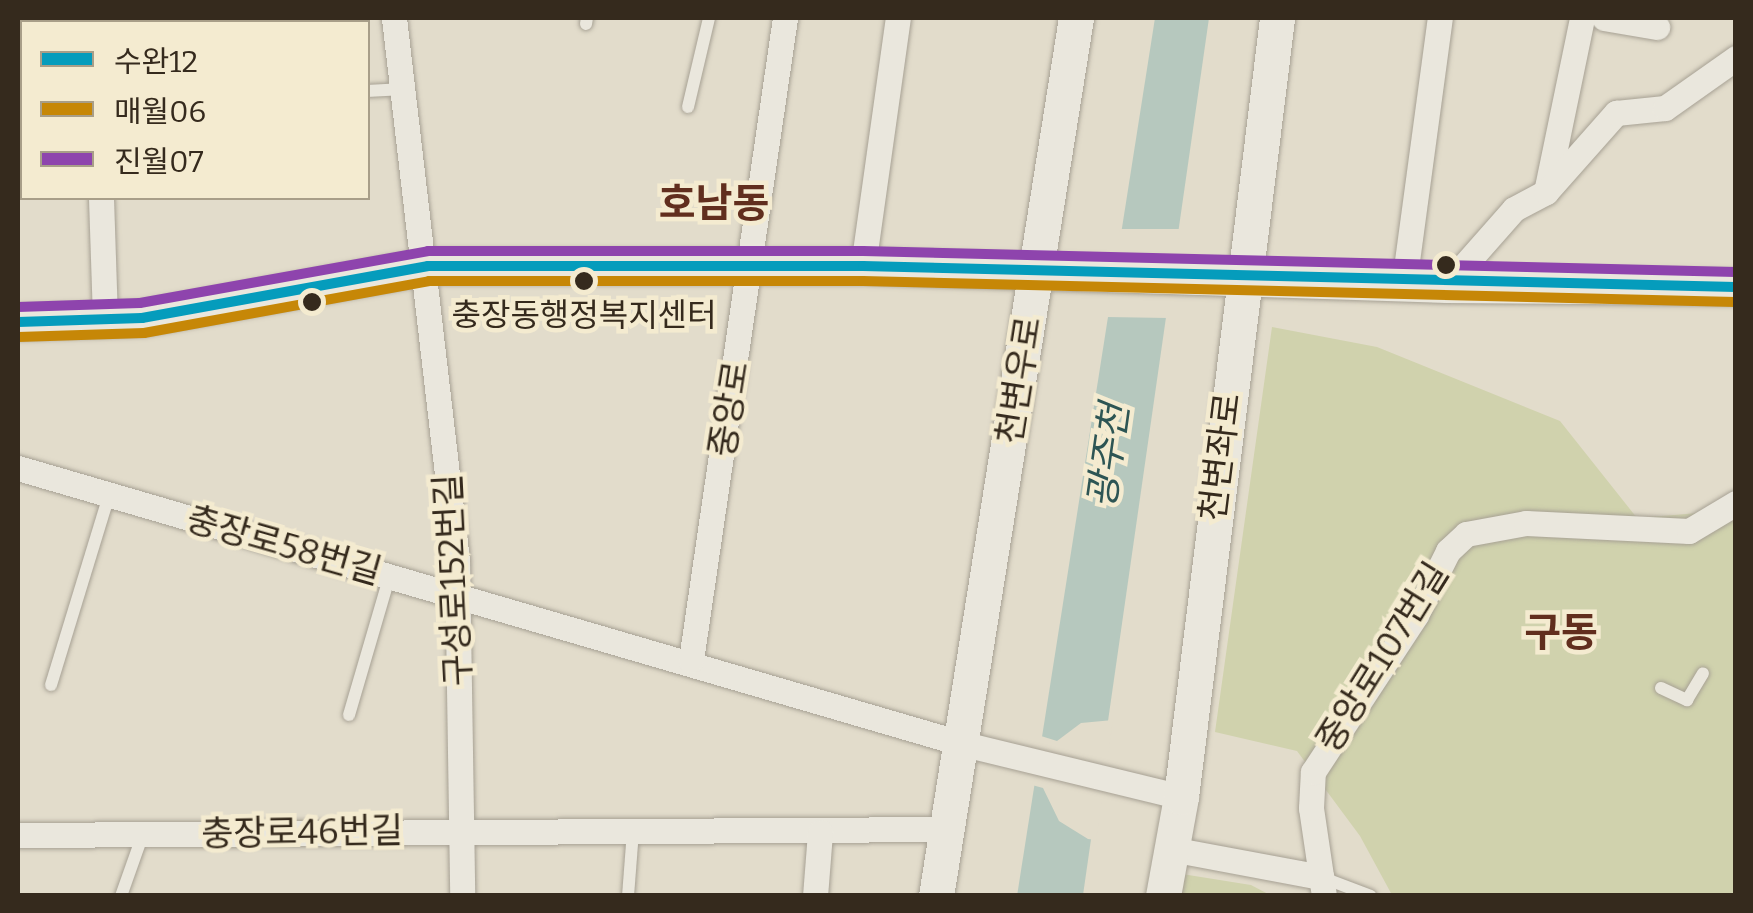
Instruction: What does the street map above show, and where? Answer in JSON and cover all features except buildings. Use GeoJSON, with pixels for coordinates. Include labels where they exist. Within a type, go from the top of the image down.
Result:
{"type":"FeatureCollection","features":[{"type":"Feature","properties":{"kind":"street","name":"구성로152번길"},"geometry":{"type":"LineString","coordinates":[[394,18],[459,593],[462,896]]}},
{"type":"Feature","properties":{"kind":"street","name":"중앙로"},"geometry":{"type":"LineString","coordinates":[[690,660],[785,18]]}},
{"type":"Feature","properties":{"kind":"street"},"geometry":{"type":"LineString","coordinates":[[863,266],[898,18]]}},
{"type":"Feature","properties":{"kind":"street","name":"천변우로"},"geometry":{"type":"LineString","coordinates":[[936,896],[946,829],[971,746],[1076,18]]}},
{"type":"Feature","properties":{"kind":"street","name":"천변좌로"},"geometry":{"type":"LineString","coordinates":[[1163,896],[1181,797],[1242,274],[1278,18]]}},
{"type":"Feature","properties":{"kind":"street"},"geometry":{"type":"LineString","coordinates":[[1404,283],[1440,18]]}},
{"type":"Feature","properties":{"kind":"street"},"geometry":{"type":"LineString","coordinates":[[1546,192],[1582,18]]}},
{"type":"Feature","properties":{"kind":"street"},"geometry":{"type":"LineString","coordinates":[[1604,18],[1657,27]]}},
{"type":"Feature","properties":{"kind":"street"},"geometry":{"type":"LineString","coordinates":[[1447,285],[1514,210],[1546,192],[1616,113],[1665,108],[1736,58]]}},
{"type":"Feature","properties":{"kind":"street"},"geometry":{"type":"LineString","coordinates":[[101,200],[105,320]]}},
{"type":"Feature","properties":{"kind":"street"},"geometry":{"type":"LineString","coordinates":[[18,322],[105,320],[202,309],[423,266],[863,266],[1242,274],[1447,285],[1736,287]]}},
{"type":"Feature","properties":{"kind":"street","name":"충장로58번길"},"geometry":{"type":"LineString","coordinates":[[18,468],[459,593]]}},
{"type":"Feature","properties":{"kind":"street","name":"중앙로107번길"},"geometry":{"type":"LineString","coordinates":[[1323,886],[1313,826],[1313,772],[1322,752],[1416,615],[1438,563],[1466,534],[1526,523],[1689,531],[1736,503]]}},
{"type":"Feature","properties":{"kind":"street"},"geometry":{"type":"LineString","coordinates":[[459,593],[971,746],[1181,797]]}},
{"type":"Feature","properties":{"kind":"street"},"geometry":{"type":"LineString","coordinates":[[461,830],[946,829]]}},
{"type":"Feature","properties":{"kind":"street","name":"충장로46번길"},"geometry":{"type":"LineString","coordinates":[[18,835],[461,830]]}},
{"type":"Feature","properties":{"kind":"street"},"geometry":{"type":"LineString","coordinates":[[815,896],[820,832]]}},
{"type":"Feature","properties":{"kind":"street"},"geometry":{"type":"LineString","coordinates":[[1171,850],[1323,886]]}},
{"type":"Feature","properties":{"kind":"lane"},"geometry":{"type":"LineString","coordinates":[[688,107],[709,18]]}},
{"type":"Feature","properties":{"kind":"lane"},"geometry":{"type":"LineString","coordinates":[[370,92],[402,89]]}},
{"type":"Feature","properties":{"kind":"lane"},"geometry":{"type":"LineString","coordinates":[[51,685],[109,494]]}},
{"type":"Feature","properties":{"kind":"lane"},"geometry":{"type":"LineString","coordinates":[[348,715],[390,575]]}},
{"type":"Feature","properties":{"kind":"lane"},"geometry":{"type":"LineString","coordinates":[[1661,688],[1688,700],[1703,673]]}},
{"type":"Feature","properties":{"kind":"lane"},"geometry":{"type":"LineString","coordinates":[[628,896],[633,831]]}},
{"type":"Feature","properties":{"kind":"lane"},"geometry":{"type":"LineString","coordinates":[[121,896],[143,834]]}},
{"type":"Feature","properties":{"kind":"lane"},"geometry":{"type":"LineString","coordinates":[[1323,886],[1371,896]]}},
{"type":"Feature","properties":{"kind":"green space"},"geometry":{"type":"Polygon","coordinates":[[[1272,327],[1377,347],[1560,421],[1637,518],[1735,510],[1735,895],[1392,895],[1360,836],[1297,751],[1215,732],[1272,327]]]}},
{"type":"Feature","properties":{"kind":"green space"},"geometry":{"type":"Polygon","coordinates":[[[1182,874],[1251,885],[1270,895],[1179,896],[1182,874]]]}},
{"type":"Feature","properties":{"kind":"water","name":"광주천"},"geometry":{"type":"Polygon","coordinates":[[[1155,18],[1209,18],[1083,895],[1017,896],[1155,18]]]}},
{"type":"Feature","properties":{"kind":"pier"},"geometry":{"type":"Polygon","coordinates":[[[1120,229],[1180,229],[1168,318],[1107,317],[1120,229]]]}},
{"type":"Feature","properties":{"kind":"pier"},"geometry":{"type":"Polygon","coordinates":[[[1113,720],[1096,840],[1088,839],[1059,821],[1043,788],[1032,785],[1041,736],[1057,741],[1081,723],[1113,720]]]}},
{"type":"Feature","properties":{"kind":"transit line","name":"진월07"},"geometry":{"type":"LineString","coordinates":[[18,307],[140,303],[428,251],[863,251],[1736,272]]}},
{"type":"Feature","properties":{"kind":"transit line","name":"수완12"},"geometry":{"type":"LineString","coordinates":[[18,322],[142,318],[428,266],[863,266],[1736,287]]}},
{"type":"Feature","properties":{"kind":"transit line","name":"매월06"},"geometry":{"type":"LineString","coordinates":[[18,337],[144,333],[429,281],[863,281],[1736,302]]}},
{"type":"Feature","properties":{"kind":"place","name":"충장동행정복지센터"},"geometry":{"type":"Point","coordinates":[584,281]}},
{"type":"Feature","properties":{"kind":"district","name":"호남동"},"geometry":{"type":"Point","coordinates":[714,204]}},
{"type":"Feature","properties":{"kind":"district","name":"구동"},"geometry":{"type":"Point","coordinates":[1561,633]}}]}
